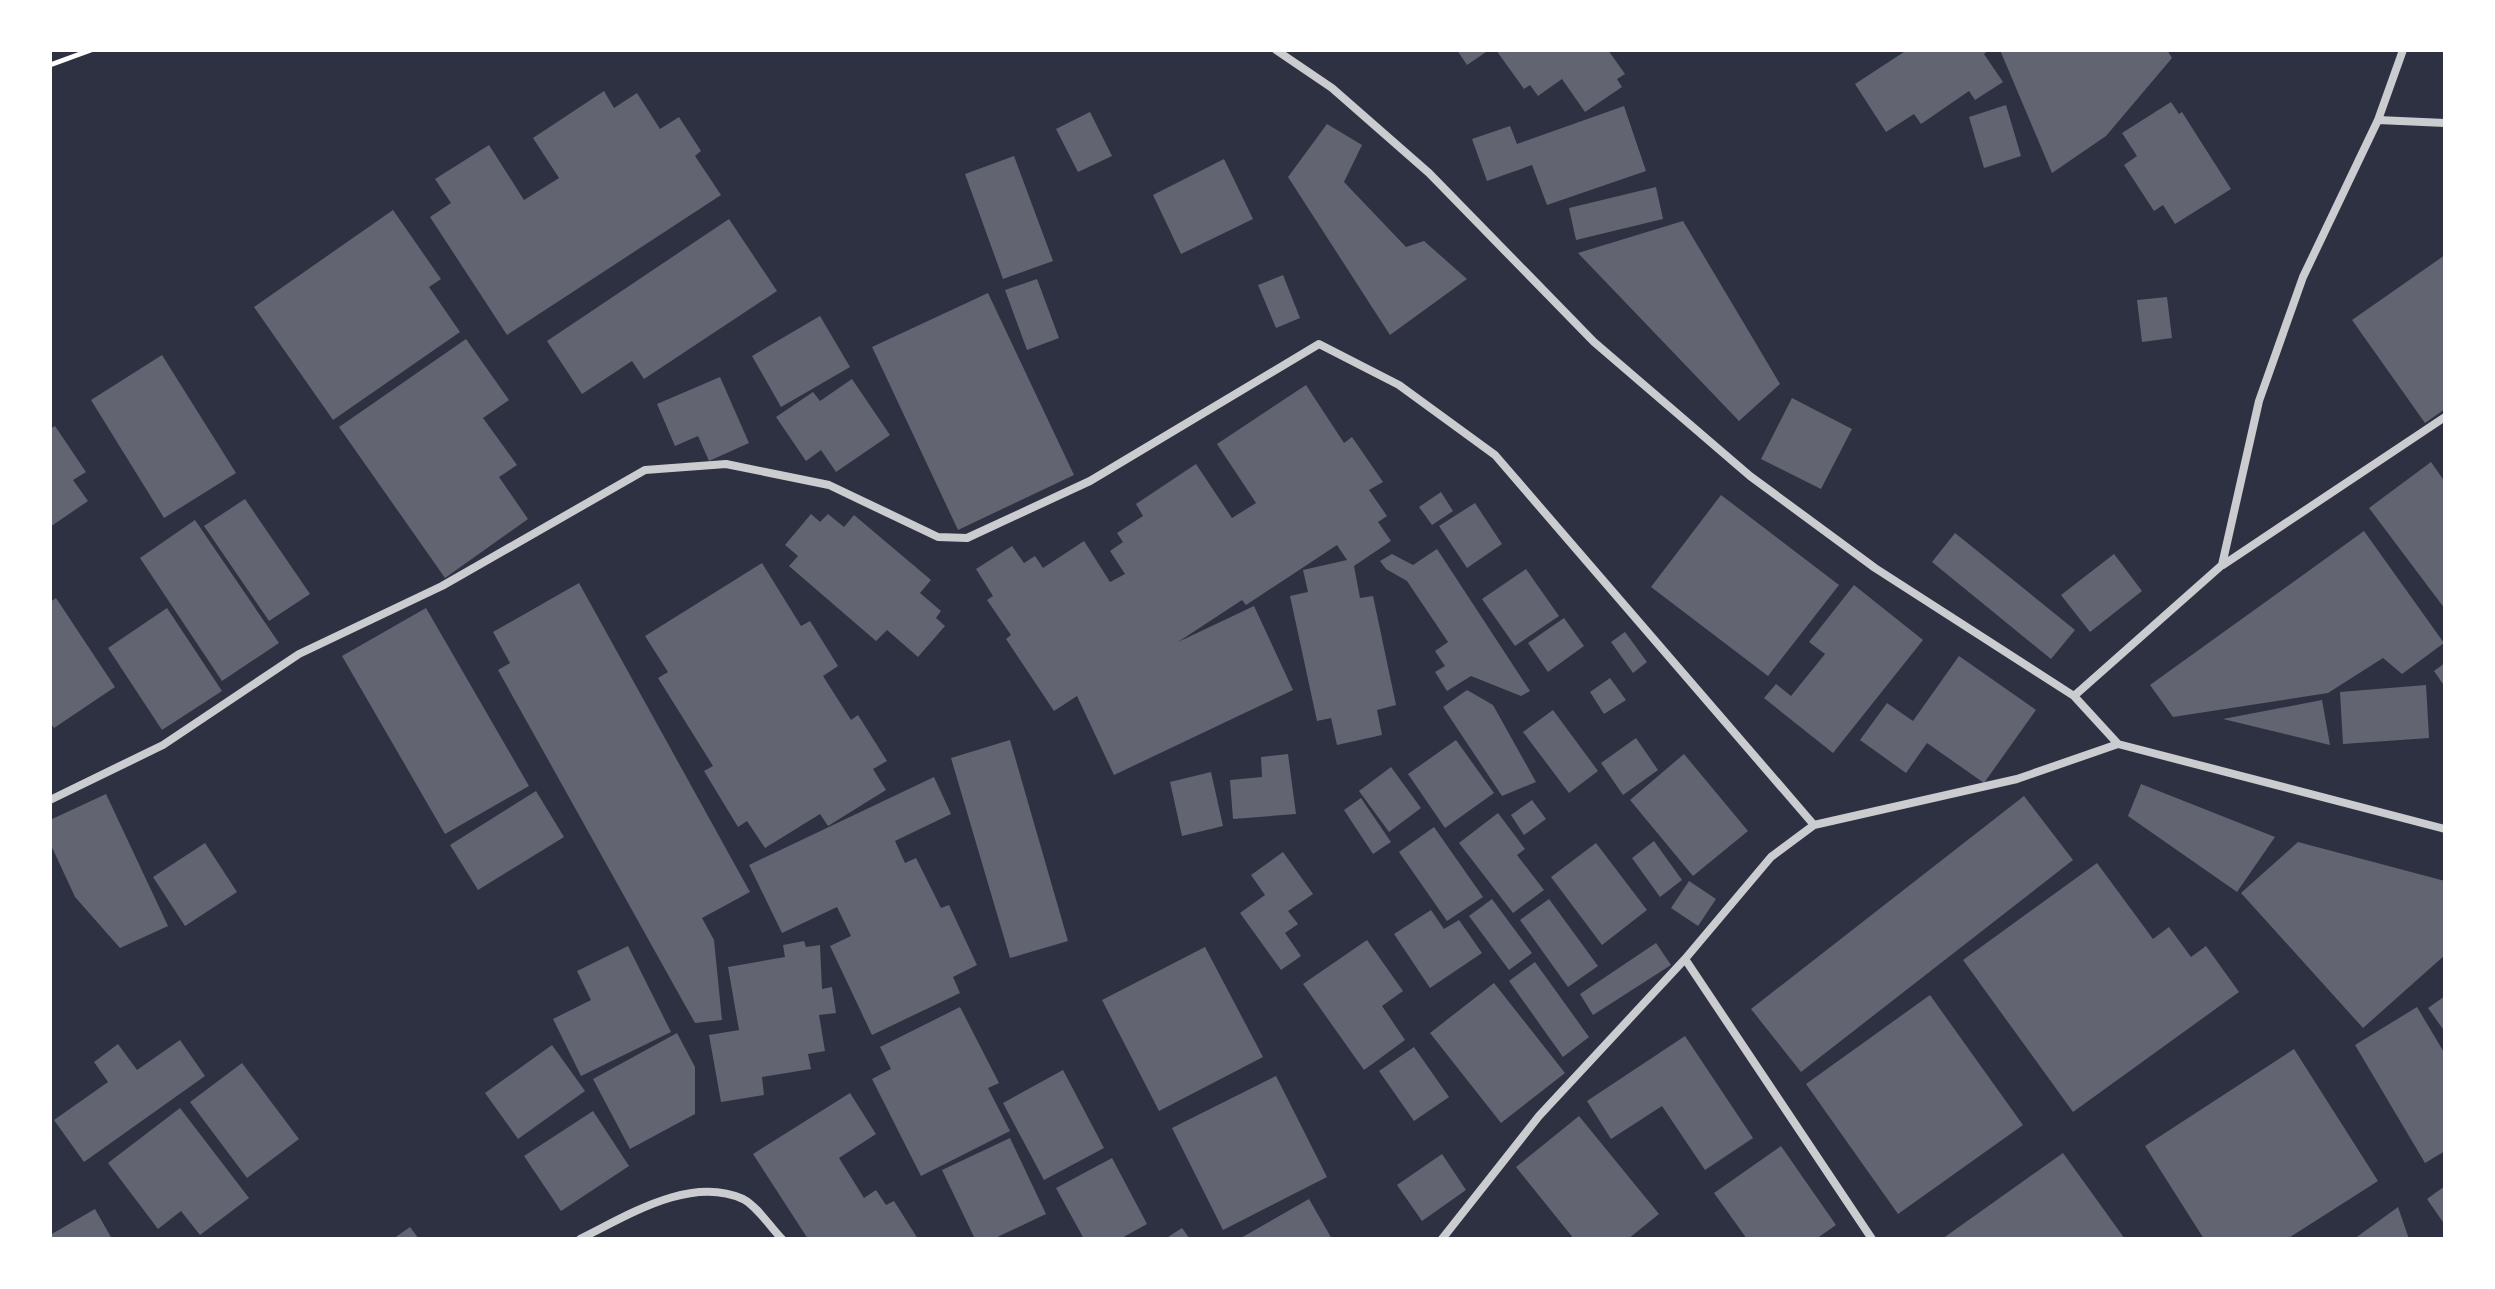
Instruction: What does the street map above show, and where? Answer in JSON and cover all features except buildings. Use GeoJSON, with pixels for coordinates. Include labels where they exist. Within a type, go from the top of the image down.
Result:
{"type":"FeatureCollection","features":[{"type":"Feature","properties":{"kind":"street"},"geometry":{"type":"LineString","coordinates":[[1276,50],[1332,88],[1429,173],[1594,342],[1750,476],[1875,568],[2074,696],[2118,744],[2445,829]]}},
{"type":"Feature","properties":{"kind":"street"},"geometry":{"type":"LineString","coordinates":[[2222,565],[2263,387],[2303,277],[2378,120],[2403,50]]}},
{"type":"Feature","properties":{"kind":"street"},"geometry":{"type":"LineString","coordinates":[[2378,120],[2445,123]]}},
{"type":"Feature","properties":{"kind":"street"},"geometry":{"type":"LineString","coordinates":[[50,800],[163,745],[299,654],[442,586],[645,470],[726,464],[829,485],[938,537],[967,538],[1090,481],[1319,344],[1399,385],[1495,455],[1814,825]]}},
{"type":"Feature","properties":{"kind":"street"},"geometry":{"type":"LineString","coordinates":[[2074,696],[2222,565],[2445,417]]}},
{"type":"Feature","properties":{"kind":"street"},"geometry":{"type":"LineString","coordinates":[[1442,1239],[1539,1116],[1685,959],[1771,857],[1814,825],[2017,779],[2118,744]]}},
{"type":"Feature","properties":{"kind":"street"},"geometry":{"type":"LineString","coordinates":[[1685,959],[1872,1239]]}},
{"type":"Feature","properties":{"kind":"street"},"geometry":{"type":"LineString","coordinates":[[580,1239],[649,1205],[706,1190],[745,1200],[782,1239]]}},
{"type":"Feature","properties":{"kind":"path"},"geometry":{"type":"LineString","coordinates":[[50,65],[91,50]]}}]}
